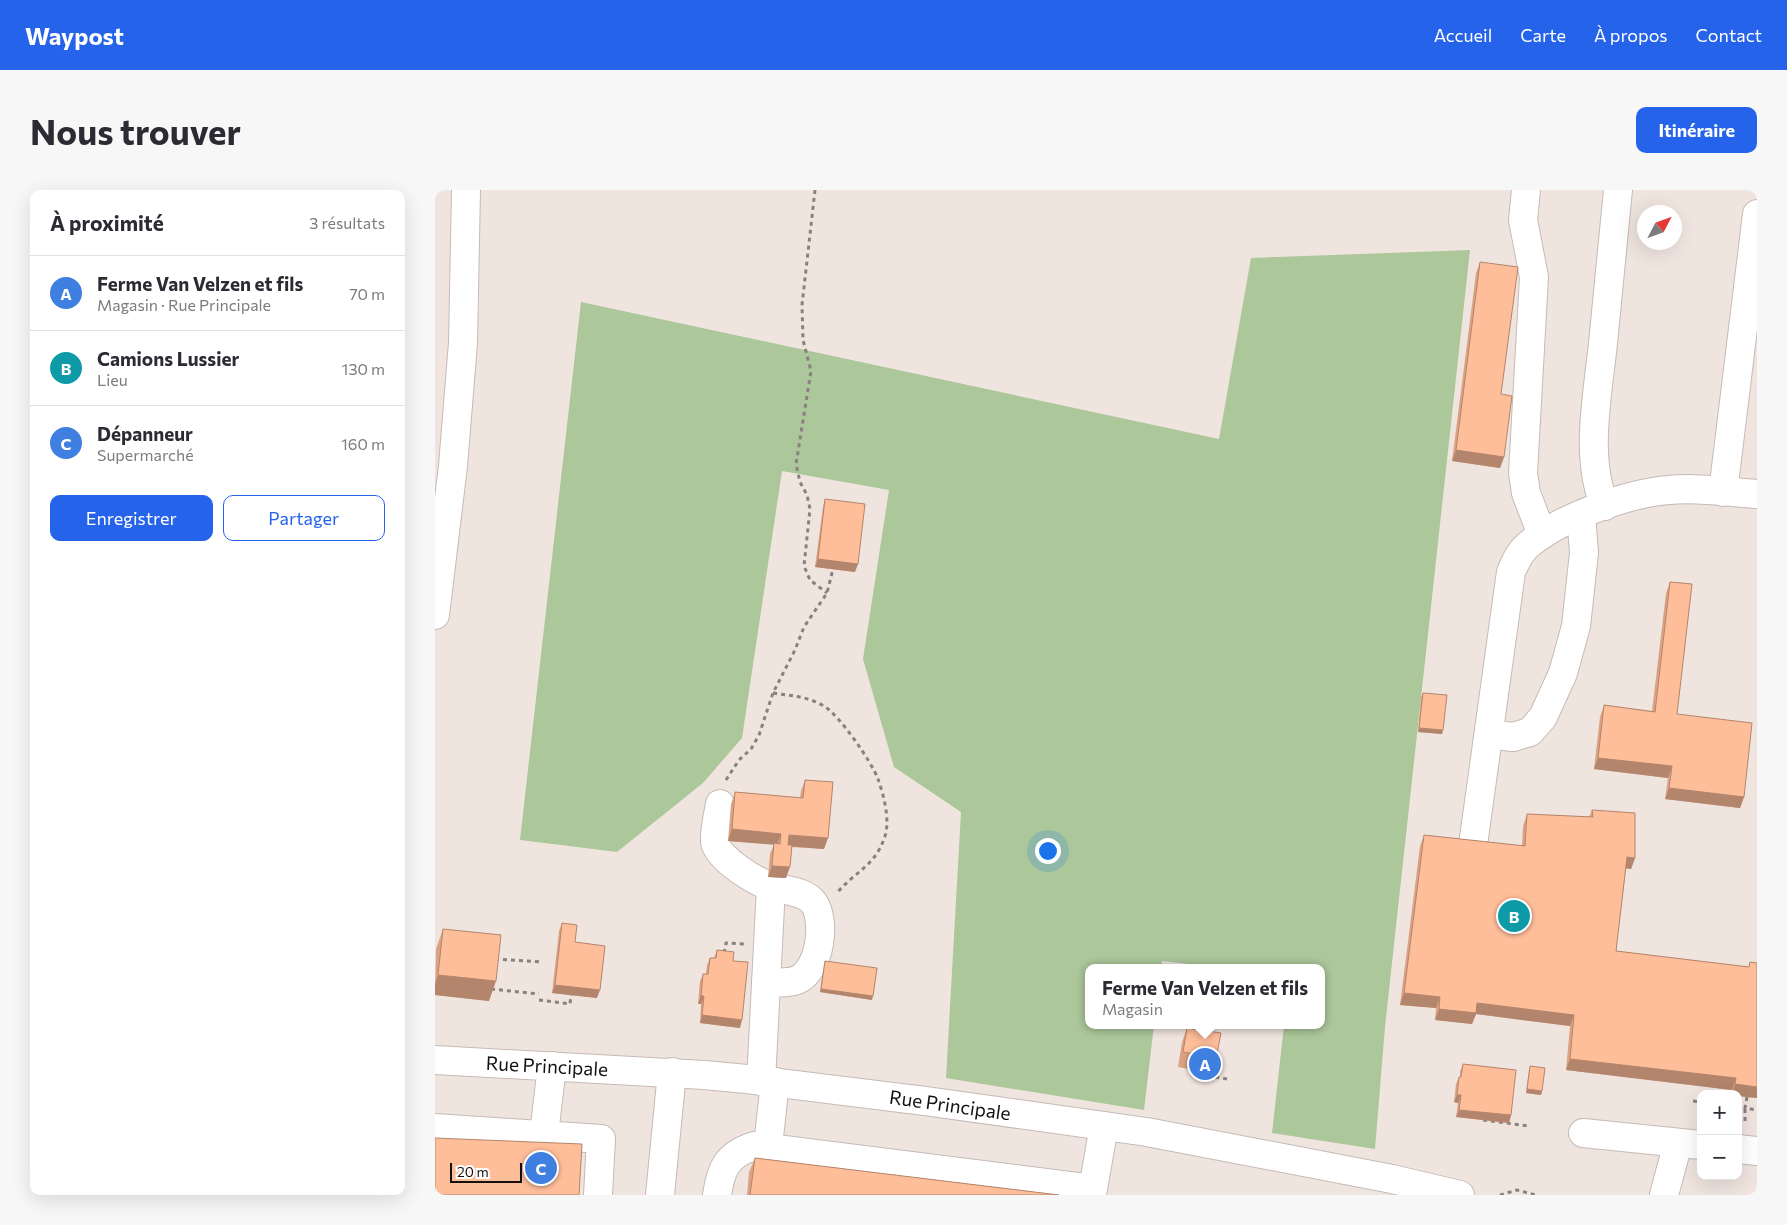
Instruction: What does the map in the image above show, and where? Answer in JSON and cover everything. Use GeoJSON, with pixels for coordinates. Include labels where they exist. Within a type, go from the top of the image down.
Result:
{"type":"FeatureCollection","features":[{"type":"Feature","properties":{"kind":"main road"},"geometry":{"type":"LineString","coordinates":[[435,614],[442,497],[463,343],[466,190]]}},
{"type":"Feature","properties":{"kind":"main road"},"geometry":{"type":"LineString","coordinates":[[1525,190],[1523,220],[1534,277],[1523,473],[1526,493],[1542,535]]}},
{"type":"Feature","properties":{"kind":"main road"},"geometry":{"type":"LineString","coordinates":[[1489,734],[1513,737],[1530,732],[1543,717],[1563,673],[1576,626],[1584,553],[1593,510],[1599,492],[1594,454],[1597,404],[1618,190]]}},
{"type":"Feature","properties":{"kind":"main road"},"geometry":{"type":"LineString","coordinates":[[1723,492],[1757,214]]}},
{"type":"Feature","properties":{"kind":"main road"},"geometry":{"type":"LineString","coordinates":[[1472,852],[1511,572],[1517,558],[1526,546],[1568,520],[1629,497],[1668,490],[1757,494]]}},
{"type":"Feature","properties":{"kind":"main road"},"geometry":{"type":"LineString","coordinates":[[722,816],[715,838],[718,850],[751,878],[771,887],[807,896],[819,911],[819,943],[808,972],[798,980],[766,982]]}},
{"type":"Feature","properties":{"kind":"main road"},"geometry":{"type":"LineString","coordinates":[[768,1146],[766,982],[771,887]]}},
{"type":"Feature","properties":{"kind":"main road","name":"Rue Principale"},"geometry":{"type":"LineString","coordinates":[[435,1060],[672,1072],[768,1081],[925,1101],[1147,1132],[1392,1179],[1460,1195]]}},
{"type":"Feature","properties":{"kind":"main road"},"geometry":{"type":"LineString","coordinates":[[544,1134],[552,1066]]}},
{"type":"Feature","properties":{"kind":"main road"},"geometry":{"type":"LineString","coordinates":[[660,1195],[672,1072]]}},
{"type":"Feature","properties":{"kind":"main road"},"geometry":{"type":"LineString","coordinates":[[717,1195],[722,1172],[727,1163],[735,1154],[754,1146],[768,1146],[1096,1192],[1104,1126]]}},
{"type":"Feature","properties":{"kind":"main road"},"geometry":{"type":"LineString","coordinates":[[435,1128],[601,1139],[598,1195]]}},
{"type":"Feature","properties":{"kind":"main road"},"geometry":{"type":"LineString","coordinates":[[1583,1133],[1689,1144],[1664,1195]]}},
{"type":"Feature","properties":{"kind":"main road"},"geometry":{"type":"LineString","coordinates":[[1742,1149],[1757,1151]]}},
{"type":"Feature","properties":{"kind":"path"},"geometry":{"type":"LineString","coordinates":[[815,190],[802,305],[803,340],[811,371],[797,464],[800,482],[807,495],[810,509],[804,566],[810,580],[827,593]]}},
{"type":"Feature","properties":{"kind":"path"},"geometry":{"type":"LineString","coordinates":[[722,816],[721,791],[739,760],[751,749],[759,735],[773,693],[795,650],[804,627],[827,593],[833,569]]}},
{"type":"Feature","properties":{"kind":"path"},"geometry":{"type":"LineString","coordinates":[[773,693],[808,698],[826,708],[849,731],[877,777],[883,798],[886,821],[885,836],[879,852],[864,869],[839,891],[820,922]]}},
{"type":"Feature","properties":{"kind":"path"},"geometry":{"type":"LineString","coordinates":[[493,960],[541,962]]}},
{"type":"Feature","properties":{"kind":"path"},"geometry":{"type":"LineString","coordinates":[[490,989],[539,994]]}},
{"type":"Feature","properties":{"kind":"path"},"geometry":{"type":"LineString","coordinates":[[539,1000],[570,1004],[571,995]]}},
{"type":"Feature","properties":{"kind":"path"},"geometry":{"type":"LineString","coordinates":[[1205,1072],[1203,1075],[1227,1079]]}},
{"type":"Feature","properties":{"kind":"path"},"geometry":{"type":"LineString","coordinates":[[1745,1108],[1747,1097]]}},
{"type":"Feature","properties":{"kind":"path"},"geometry":{"type":"LineString","coordinates":[[1693,1101],[1697,1102]]}},
{"type":"Feature","properties":{"kind":"path"},"geometry":{"type":"LineString","coordinates":[[1742,1108],[1757,1110]]}},
{"type":"Feature","properties":{"kind":"path"},"geometry":{"type":"LineString","coordinates":[[1483,1120],[1529,1126]]}},
{"type":"Feature","properties":{"kind":"path"},"geometry":{"type":"LineString","coordinates":[[1500,1195],[1517,1190],[1536,1195]]}},
{"type":"Feature","properties":{"kind":"green space"},"geometry":{"type":"Polygon","coordinates":[[[1470,250],[1385,1027],[1375,1149],[1272,1133],[1284,1029],[1325,1029],[1325,964],[1189,964],[1162,961],[1162,964],[1085,964],[1085,1029],[1154,1029],[1144,1110],[946,1078],[961,812],[894,767],[863,659],[889,490],[782,471],[742,738],[703,783],[617,852],[520,840],[581,302],[1219,439],[1251,258],[1470,250]]]}},
{"type":"Feature","properties":{"kind":"building"},"geometry":{"type":"Polygon","coordinates":[[[1480,262],[1518,267],[1501,394],[1512,396],[1504,457],[1456,450],[1480,262]]]}},
{"type":"Feature","properties":{"kind":"building"},"geometry":{"type":"Polygon","coordinates":[[[825,499],[865,504],[858,564],[818,559],[825,499]]]}},
{"type":"Feature","properties":{"kind":"building"},"geometry":{"type":"Polygon","coordinates":[[[1670,582],[1692,584],[1677,714],[1752,723],[1744,797],[1669,788],[1672,766],[1598,758],[1604,705],[1655,712],[1670,582]]]}},
{"type":"Feature","properties":{"kind":"building"},"geometry":{"type":"Polygon","coordinates":[[[1423,693],[1447,695],[1443,730],[1419,728],[1423,693]]]}},
{"type":"Feature","properties":{"kind":"building"},"geometry":{"type":"Polygon","coordinates":[[[805,780],[833,782],[828,838],[789,835],[788,845],[792,845],[790,867],[772,866],[774,843],[780,844],[781,834],[732,829],[735,792],[803,798],[805,780]]]}},
{"type":"Feature","properties":{"kind":"building"},"geometry":{"type":"Polygon","coordinates":[[[1592,810],[1635,813],[1635,858],[1627,857],[1616,951],[1749,967],[1750,962],[1757,963],[1757,1087],[1735,1084],[1736,1078],[1570,1059],[1574,1015],[1477,1003],[1476,1013],[1439,1009],[1440,997],[1404,993],[1424,835],[1525,846],[1527,814],[1593,817],[1592,810]]]}},
{"type":"Feature","properties":{"kind":"building"},"geometry":{"type":"Polygon","coordinates":[[[562,923],[577,925],[575,942],[605,946],[600,990],[555,985],[562,923]]]}},
{"type":"Feature","properties":{"kind":"building"},"geometry":{"type":"Polygon","coordinates":[[[443,929],[501,935],[496,981],[438,975],[443,929]]]}},
{"type":"Feature","properties":{"kind":"building"},"geometry":{"type":"Polygon","coordinates":[[[717,950],[734,952],[733,961],[748,962],[742,1020],[702,1015],[704,996],[701,996],[703,974],[708,974],[710,958],[716,958],[717,950]]]}},
{"type":"Feature","properties":{"kind":"building"},"geometry":{"type":"Polygon","coordinates":[[[825,961],[877,968],[873,996],[821,989],[825,961]]]}},
{"type":"Feature","properties":{"kind":"building"},"geometry":{"type":"Polygon","coordinates":[[[1187,1029],[1221,1033],[1216,1058],[1183,1052],[1187,1029]]]}},
{"type":"Feature","properties":{"kind":"building"},"geometry":{"type":"Polygon","coordinates":[[[1463,1064],[1516,1070],[1511,1115],[1459,1110],[1461,1095],[1457,1095],[1463,1064]]]}},
{"type":"Feature","properties":{"kind":"building"},"geometry":{"type":"Polygon","coordinates":[[[1530,1066],[1545,1068],[1542,1091],[1527,1089],[1530,1066]]]}},
{"type":"Feature","properties":{"kind":"building"},"geometry":{"type":"Polygon","coordinates":[[[435,1138],[582,1144],[579,1195],[435,1195],[435,1138]]]}},
{"type":"Feature","properties":{"kind":"building"},"geometry":{"type":"Polygon","coordinates":[[[755,1158],[1059,1195],[750,1195],[755,1158]]]}},
{"type":"Feature","properties":{"kind":"place","name":"Camions Lussier"},"geometry":{"type":"Point","coordinates":[1514,916]}},
{"type":"Feature","properties":{"kind":"place","name":"Ferme Van Velzen et fils"},"geometry":{"type":"Point","coordinates":[1205,1064]}},
{"type":"Feature","properties":{"kind":"place","name":"Dépanneur"},"geometry":{"type":"Point","coordinates":[541,1168]}}]}
